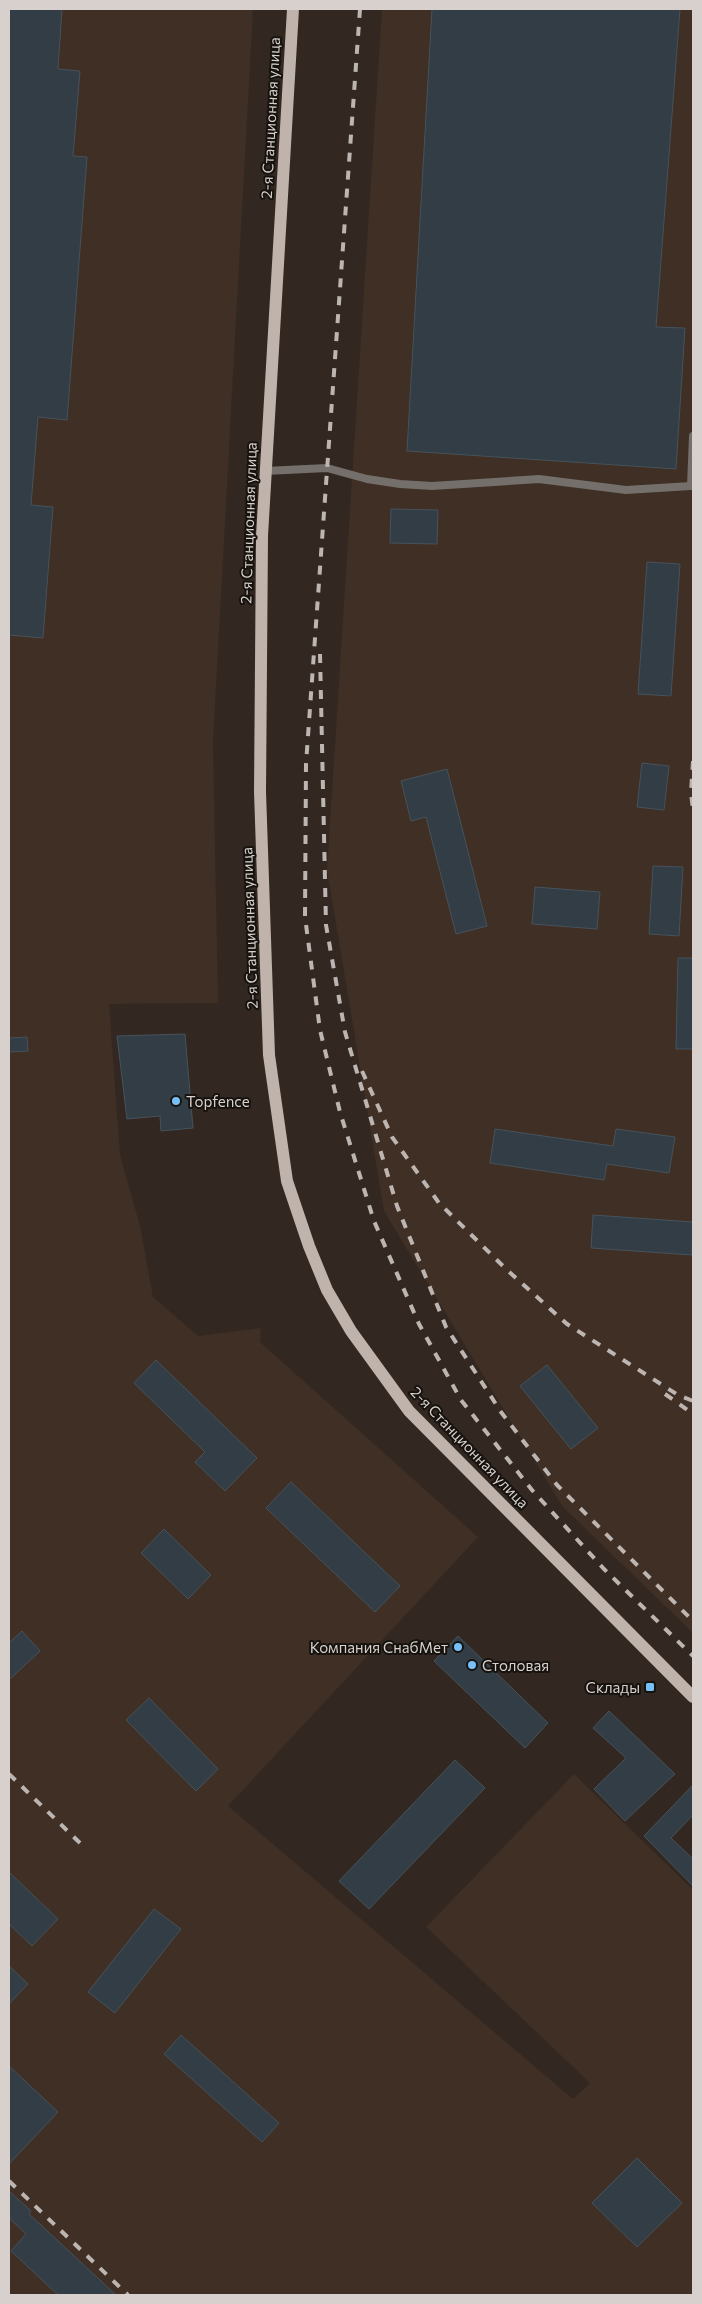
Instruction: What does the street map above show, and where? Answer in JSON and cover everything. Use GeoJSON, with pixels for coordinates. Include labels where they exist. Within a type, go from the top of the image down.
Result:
{"type":"FeatureCollection","features":[{"type":"Feature","properties":{"kind":"main road","name":"2-я Станционная улица"},"geometry":{"type":"LineString","coordinates":[[293,9],[262,536],[260,792],[269,1055],[287,1181],[309,1246],[327,1290],[350,1331],[409,1411],[693,1697]]}},
{"type":"Feature","properties":{"kind":"lane"},"geometry":{"type":"LineString","coordinates":[[266,471],[327,468],[367,479],[432,486],[539,479],[626,490],[691,486],[693,436]]}},
{"type":"Feature","properties":{"kind":"shaded area"},"geometry":{"type":"Polygon","coordinates":[[[9,9],[253,9],[213,741],[218,1003],[109,1004],[120,1155],[140,1226],[153,1297],[198,1336],[261,1328],[260,1342],[478,1537],[228,1806],[573,2099],[590,2083],[426,1927],[574,1774],[693,1890],[693,2295],[9,2295],[9,9]]]}},
{"type":"Feature","properties":{"kind":"shaded area"},"geometry":{"type":"Polygon","coordinates":[[[382,9],[693,9],[693,1633],[562,1506],[384,1211],[327,870],[382,9]]]}},
{"type":"Feature","properties":{"kind":"building"},"geometry":{"type":"Polygon","coordinates":[[[9,9],[62,9],[58,69],[80,71],[73,156],[87,157],[67,420],[38,417],[31,505],[53,507],[43,638],[9,635],[9,9]]]}},
{"type":"Feature","properties":{"kind":"building"},"geometry":{"type":"Polygon","coordinates":[[[432,9],[680,9],[656,327],[685,328],[676,469],[407,451],[432,9]]]}},
{"type":"Feature","properties":{"kind":"building"},"geometry":{"type":"Polygon","coordinates":[[[391,509],[438,510],[437,544],[390,543],[391,509]]]}},
{"type":"Feature","properties":{"kind":"building"},"geometry":{"type":"Polygon","coordinates":[[[647,562],[680,564],[671,696],[638,694],[647,562]]]}},
{"type":"Feature","properties":{"kind":"building"},"geometry":{"type":"Polygon","coordinates":[[[642,763],[669,766],[664,810],[637,807],[642,763]]]}},
{"type":"Feature","properties":{"kind":"building"},"geometry":{"type":"Polygon","coordinates":[[[447,769],[487,926],[456,934],[426,817],[411,821],[401,781],[447,769]]]}},
{"type":"Feature","properties":{"kind":"building"},"geometry":{"type":"Polygon","coordinates":[[[653,866],[683,867],[679,936],[649,934],[653,866]]]}},
{"type":"Feature","properties":{"kind":"building"},"geometry":{"type":"Polygon","coordinates":[[[535,887],[600,892],[597,929],[532,924],[535,887]]]}},
{"type":"Feature","properties":{"kind":"building"},"geometry":{"type":"Polygon","coordinates":[[[678,958],[693,958],[693,1049],[676,1049],[678,958]]]}},
{"type":"Feature","properties":{"kind":"building"},"geometry":{"type":"Polygon","coordinates":[[[185,1034],[193,1128],[161,1131],[160,1116],[127,1119],[117,1036],[185,1034]]]}},
{"type":"Feature","properties":{"kind":"building"},"geometry":{"type":"Polygon","coordinates":[[[27,1037],[28,1051],[9,1052],[9,1038],[27,1037]]]}},
{"type":"Feature","properties":{"kind":"building"},"geometry":{"type":"Polygon","coordinates":[[[495,1129],[613,1146],[616,1129],[675,1137],[669,1173],[607,1164],[604,1180],[490,1163],[495,1129]]]}},
{"type":"Feature","properties":{"kind":"building"},"geometry":{"type":"Polygon","coordinates":[[[593,1215],[693,1222],[692,1255],[591,1248],[593,1215]]]}},
{"type":"Feature","properties":{"kind":"building"},"geometry":{"type":"Polygon","coordinates":[[[156,1360],[257,1458],[225,1491],[195,1462],[205,1452],[134,1383],[156,1360]]]}},
{"type":"Feature","properties":{"kind":"building"},"geometry":{"type":"Polygon","coordinates":[[[547,1365],[598,1428],[571,1449],[520,1386],[547,1365]]]}},
{"type":"Feature","properties":{"kind":"building"},"geometry":{"type":"Polygon","coordinates":[[[291,1482],[400,1586],[375,1612],[266,1508],[291,1482]]]}},
{"type":"Feature","properties":{"kind":"building"},"geometry":{"type":"Polygon","coordinates":[[[164,1529],[211,1575],[188,1599],[141,1553],[164,1529]]]}},
{"type":"Feature","properties":{"kind":"building"},"geometry":{"type":"Polygon","coordinates":[[[22,1631],[40,1651],[9,1680],[9,1643],[22,1631]]]}},
{"type":"Feature","properties":{"kind":"building"},"geometry":{"type":"Polygon","coordinates":[[[458,1636],[548,1723],[525,1748],[434,1661],[458,1636]]]}},
{"type":"Feature","properties":{"kind":"building"},"geometry":{"type":"Polygon","coordinates":[[[149,1698],[218,1769],[196,1791],[126,1720],[149,1698]]]}},
{"type":"Feature","properties":{"kind":"building"},"geometry":{"type":"Polygon","coordinates":[[[609,1711],[675,1774],[625,1821],[594,1789],[626,1758],[593,1728],[609,1711]]]}},
{"type":"Feature","properties":{"kind":"building"},"geometry":{"type":"Polygon","coordinates":[[[455,1760],[485,1788],[369,1909],[339,1881],[455,1760]]]}},
{"type":"Feature","properties":{"kind":"building"},"geometry":{"type":"Polygon","coordinates":[[[693,1785],[693,1815],[671,1838],[693,1859],[693,1886],[644,1836],[693,1785]]]}},
{"type":"Feature","properties":{"kind":"building"},"geometry":{"type":"Polygon","coordinates":[[[9,1872],[58,1919],[32,1946],[9,1924],[9,1872]]]}},
{"type":"Feature","properties":{"kind":"building"},"geometry":{"type":"Polygon","coordinates":[[[154,1909],[181,1929],[115,2013],[88,1992],[154,1909]]]}},
{"type":"Feature","properties":{"kind":"building"},"geometry":{"type":"Polygon","coordinates":[[[9,1966],[28,1984],[9,2004],[9,1966]]]}},
{"type":"Feature","properties":{"kind":"building"},"geometry":{"type":"Polygon","coordinates":[[[181,2035],[279,2123],[262,2142],[164,2054],[181,2035]]]}},
{"type":"Feature","properties":{"kind":"building"},"geometry":{"type":"Polygon","coordinates":[[[9,2066],[58,2112],[9,2164],[9,2066]]]}},
{"type":"Feature","properties":{"kind":"building"},"geometry":{"type":"Polygon","coordinates":[[[637,2158],[682,2203],[637,2247],[592,2203],[637,2158]]]}},
{"type":"Feature","properties":{"kind":"building"},"geometry":{"type":"Polygon","coordinates":[[[9,2191],[31,2211],[29,2214],[116,2295],[58,2295],[11,2251],[26,2234],[9,2218],[9,2191]]]}},
{"type":"Feature","properties":{"kind":"railway"},"geometry":{"type":"LineString","coordinates":[[360,9],[306,764],[305,917],[320,1030],[340,1112],[374,1221],[419,1324],[461,1400],[532,1490],[604,1569],[693,1656]]}},
{"type":"Feature","properties":{"kind":"railway"},"geometry":{"type":"LineString","coordinates":[[320,654],[326,925],[345,1032],[397,1206],[446,1327],[501,1412],[557,1485],[693,1621]]}},
{"type":"Feature","properties":{"kind":"railway"},"geometry":{"type":"LineString","coordinates":[[693,761],[691,793],[693,810]]}},
{"type":"Feature","properties":{"kind":"railway"},"geometry":{"type":"LineString","coordinates":[[362,1071],[392,1137],[439,1203],[507,1270],[567,1324],[678,1395],[693,1401]]}},
{"type":"Feature","properties":{"kind":"railway"},"geometry":{"type":"LineString","coordinates":[[665,1394],[693,1414]]}},
{"type":"Feature","properties":{"kind":"railway"},"geometry":{"type":"LineString","coordinates":[[9,1774],[81,1844]]}},
{"type":"Feature","properties":{"kind":"railway"},"geometry":{"type":"LineString","coordinates":[[9,2181],[128,2295]]}},
{"type":"Feature","properties":{"kind":"place","name":"Topfence"},"geometry":{"type":"Point","coordinates":[176,1101]}},
{"type":"Feature","properties":{"kind":"place","name":"Компания СнабМет"},"geometry":{"type":"Point","coordinates":[458,1647]}},
{"type":"Feature","properties":{"kind":"place","name":"Столовая"},"geometry":{"type":"Point","coordinates":[472,1665]}},
{"type":"Feature","properties":{"kind":"place","name":"Склады"},"geometry":{"type":"Point","coordinates":[650,1687]}}]}
